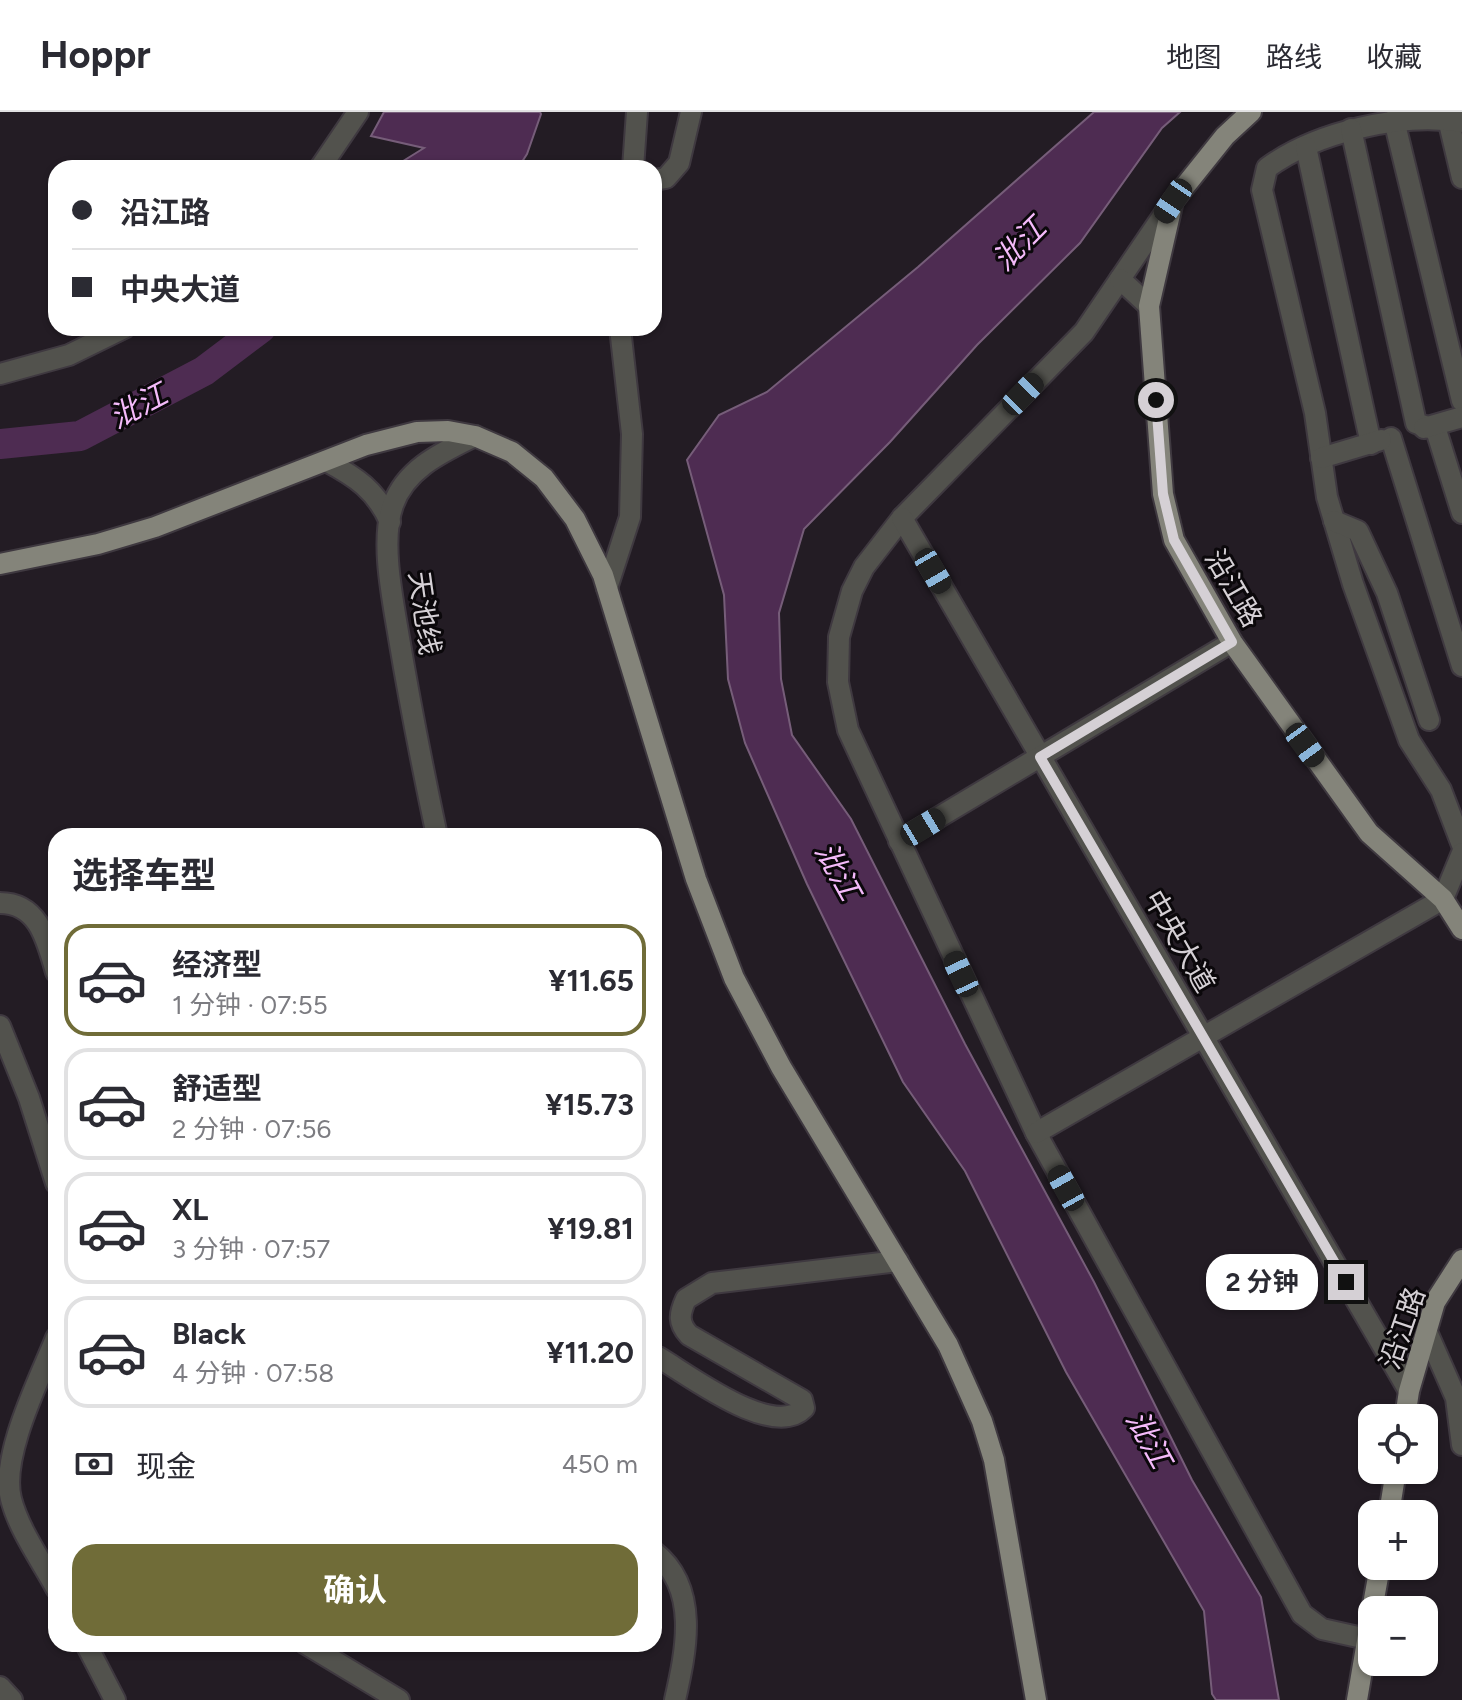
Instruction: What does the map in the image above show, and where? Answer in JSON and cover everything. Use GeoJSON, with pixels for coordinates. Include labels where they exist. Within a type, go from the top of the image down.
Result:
{"type":"FeatureCollection","features":[{"type":"Feature","properties":{"kind":"main road"},"geometry":{"type":"LineString","coordinates":[[1173,201],[1225,136],[1251,112]]}},
{"type":"Feature","properties":{"kind":"main road","name":"沿江路"},"geometry":{"type":"LineString","coordinates":[[1173,201],[1149,306],[1163,494],[1174,540],[1232,642],[1369,833],[1443,899],[1462,929]]}},
{"type":"Feature","properties":{"kind":"main road"},"geometry":{"type":"LineString","coordinates":[[0,564],[98,544],[155,527],[366,445],[417,432],[448,431],[475,436],[512,452],[544,478],[575,519],[607,588],[696,879],[734,978],[781,1067],[948,1345],[982,1421],[994,1460],[1036,1700]]}},
{"type":"Feature","properties":{"kind":"main road","name":"沿江路"},"geometry":{"type":"LineString","coordinates":[[1407,1404],[1435,1302],[1462,1260]]}},
{"type":"Feature","properties":{"kind":"main road"},"geometry":{"type":"LineString","coordinates":[[1357,1700],[1361,1676]]}},
{"type":"Feature","properties":{"kind":"street"},"geometry":{"type":"LineString","coordinates":[[325,160],[358,112]]}},
{"type":"Feature","properties":{"kind":"street"},"geometry":{"type":"LineString","coordinates":[[634,160],[637,112]]}},
{"type":"Feature","properties":{"kind":"street"},"geometry":{"type":"LineString","coordinates":[[662,179],[679,163],[691,112]]}},
{"type":"Feature","properties":{"kind":"street"},"geometry":{"type":"LineString","coordinates":[[1462,178],[1455,120],[1423,115],[1351,129],[1283,157],[1267,168],[1262,190],[1315,413],[1334,521],[1409,740],[1441,790],[1462,845]]}},
{"type":"Feature","properties":{"kind":"street"},"geometry":{"type":"LineString","coordinates":[[1394,120],[1462,401]]}},
{"type":"Feature","properties":{"kind":"street"},"geometry":{"type":"LineString","coordinates":[[1351,129],[1416,423],[1436,430],[1462,513]]}},
{"type":"Feature","properties":{"kind":"street"},"geometry":{"type":"LineString","coordinates":[[1306,147],[1371,444]]}},
{"type":"Feature","properties":{"kind":"street"},"geometry":{"type":"LineString","coordinates":[[1173,201],[1084,332],[902,518],[864,567],[852,591],[839,637],[840,703],[848,730],[1036,1133],[1302,1614],[1322,1629],[1358,1637]]}},
{"type":"Feature","properties":{"kind":"street"},"geometry":{"type":"LineString","coordinates":[[1120,279],[1149,306]]}},
{"type":"Feature","properties":{"kind":"street"},"geometry":{"type":"LineString","coordinates":[[0,374],[69,355],[108,336]]}},
{"type":"Feature","properties":{"kind":"street"},"geometry":{"type":"LineString","coordinates":[[607,588],[630,517],[632,434],[621,336]]}},
{"type":"Feature","properties":{"kind":"street"},"geometry":{"type":"LineString","coordinates":[[1321,458],[1462,417]]}},
{"type":"Feature","properties":{"kind":"street","name":"天池线"},"geometry":{"type":"LineString","coordinates":[[435,828],[413,725],[392,595],[390,522],[393,504],[408,478],[432,459],[475,436]]}},
{"type":"Feature","properties":{"kind":"street"},"geometry":{"type":"LineString","coordinates":[[1391,438],[1462,666]]}},
{"type":"Feature","properties":{"kind":"street"},"geometry":{"type":"LineString","coordinates":[[326,461],[364,482],[390,522]]}},
{"type":"Feature","properties":{"kind":"street","name":"中央大道"},"geometry":{"type":"LineString","coordinates":[[902,518],[1409,1391]]}},
{"type":"Feature","properties":{"kind":"street"},"geometry":{"type":"LineString","coordinates":[[1334,521],[1358,531],[1387,593],[1429,720]]}},
{"type":"Feature","properties":{"kind":"street"},"geometry":{"type":"LineString","coordinates":[[899,841],[1232,642]]}},
{"type":"Feature","properties":{"kind":"street"},"geometry":{"type":"LineString","coordinates":[[1036,1133],[1443,899],[1462,853]]}},
{"type":"Feature","properties":{"kind":"street"},"geometry":{"type":"LineString","coordinates":[[0,903],[21,906],[38,922],[48,950]]}},
{"type":"Feature","properties":{"kind":"street"},"geometry":{"type":"LineString","coordinates":[[0,1026],[29,1098],[48,1158]]}},
{"type":"Feature","properties":{"kind":"street"},"geometry":{"type":"LineString","coordinates":[[662,1359],[765,1417],[792,1417],[804,1408],[802,1400],[689,1335],[682,1327],[681,1309],[686,1299],[712,1283],[898,1261]]}},
{"type":"Feature","properties":{"kind":"street"},"geometry":{"type":"LineString","coordinates":[[1427,1332],[1456,1398],[1462,1445]]}},
{"type":"Feature","properties":{"kind":"street"},"geometry":{"type":"LineString","coordinates":[[48,1359],[21,1430],[9,1481],[16,1514],[48,1573]]}},
{"type":"Feature","properties":{"kind":"street"},"geometry":{"type":"LineString","coordinates":[[662,1560],[672,1571],[686,1617],[686,1652],[675,1700]]}},
{"type":"Feature","properties":{"kind":"street"},"geometry":{"type":"LineString","coordinates":[[90,1652],[115,1700]]}},
{"type":"Feature","properties":{"kind":"street"},"geometry":{"type":"LineString","coordinates":[[319,1652],[399,1700]]}},
{"type":"Feature","properties":{"kind":"street"},"geometry":{"type":"LineString","coordinates":[[0,1687],[12,1700]]}},
{"type":"Feature","properties":{"kind":"water"},"geometry":{"type":"Polygon","coordinates":[[[384,112],[541,114],[523,160],[405,160],[424,148],[371,136],[384,112]]]}},
{"type":"Feature","properties":{"kind":"water"},"geometry":{"type":"Polygon","coordinates":[[[1094,112],[1180,112],[1162,128],[1080,243],[977,345],[890,442],[804,529],[779,613],[781,679],[792,735],[851,819],[965,1044],[1094,1282],[1192,1480],[1261,1597],[1279,1700],[1216,1700],[1212,1694],[1204,1611],[1066,1372],[965,1171],[903,1082],[807,884],[745,743],[728,679],[724,595],[687,460],[719,415],[767,392],[918,267],[1094,112]]]}},
{"type":"Feature","properties":{"kind":"waterway","name":"沘江"},"geometry":{"type":"LineString","coordinates":[[0,444],[80,436],[204,371],[250,336]]}},
{"type":"Feature","properties":{"kind":"route"},"geometry":{"type":"LineString","coordinates":[[1156,400],[1163,494],[1174,540],[1232,642],[1040,757],[1346,1282]]}}]}
